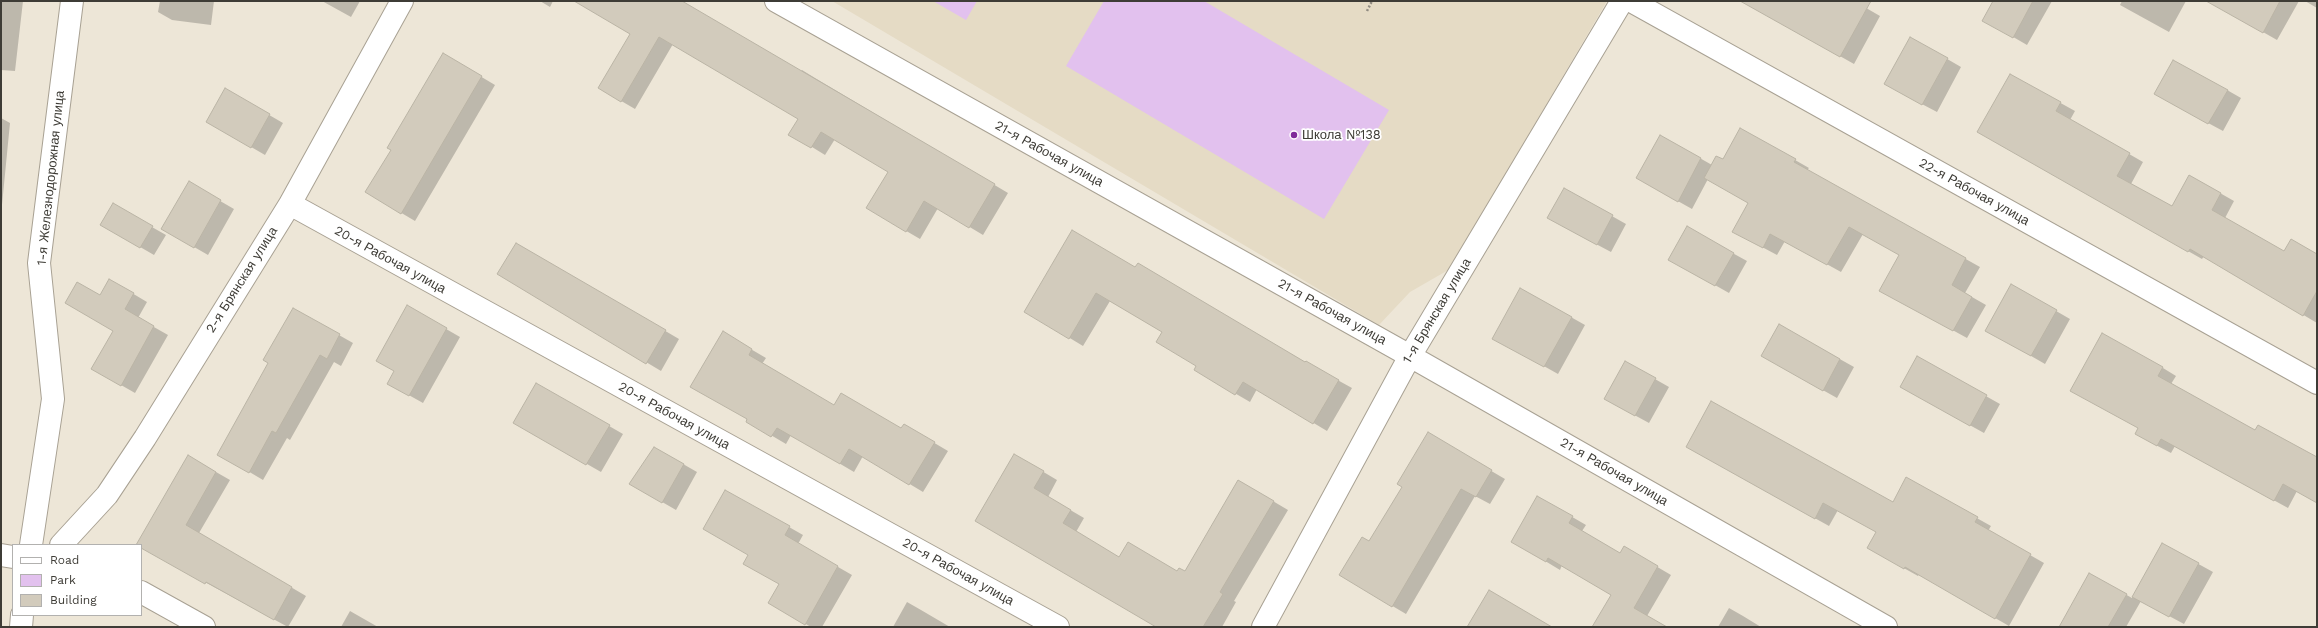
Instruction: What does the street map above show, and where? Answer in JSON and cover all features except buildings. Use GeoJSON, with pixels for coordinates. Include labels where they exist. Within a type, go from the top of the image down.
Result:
{"type":"FeatureCollection","features":[{"type":"Feature","properties":{"kind":"street","name":"1-я Железнодорожная улица"},"geometry":{"type":"LineString","coordinates":[[31,544],[53,399],[39,264],[72,1]]}},
{"type":"Feature","properties":{"kind":"street","name":"2-я Брянская улица"},"geometry":{"type":"LineString","coordinates":[[62,544],[107,495],[290,204],[402,1]]}},
{"type":"Feature","properties":{"kind":"street","name":"21-я Рабочая улица"},"geometry":{"type":"LineString","coordinates":[[776,1],[1410,356],[1886,627]]}},
{"type":"Feature","properties":{"kind":"street","name":"1-я Брянская улица"},"geometry":{"type":"LineString","coordinates":[[1263,627],[1410,356],[1622,1]]}},
{"type":"Feature","properties":{"kind":"street","name":"22-я Рабочая улица"},"geometry":{"type":"LineString","coordinates":[[1631,1],[2317,383]]}},
{"type":"Feature","properties":{"kind":"street","name":"20-я Рабочая улица"},"geometry":{"type":"LineString","coordinates":[[290,204],[1058,627]]}},
{"type":"Feature","properties":{"kind":"street"},"geometry":{"type":"LineString","coordinates":[[1,555],[12,557]]}},
{"type":"Feature","properties":{"kind":"street"},"geometry":{"type":"LineString","coordinates":[[142,593],[204,627]]}},
{"type":"Feature","properties":{"kind":"street"},"geometry":{"type":"LineString","coordinates":[[21,627],[22,616]]}},
{"type":"Feature","properties":{"kind":"path"},"geometry":{"type":"LineString","coordinates":[[1367,11],[1372,1]]}},
{"type":"Feature","properties":{"kind":"shaded area","name":"Школа №138"},"geometry":{"type":"Polygon","coordinates":[[[832,1],[1607,1],[1450,269],[1410,292],[1379,325],[832,1]]]}},
{"type":"Feature","properties":{"kind":"green space"},"geometry":{"type":"Polygon","coordinates":[[[933,1],[977,1],[966,20],[933,1]]]}},
{"type":"Feature","properties":{"kind":"green space"},"geometry":{"type":"Polygon","coordinates":[[[1104,1],[1204,1],[1389,110],[1324,219],[1066,66],[1104,1]]]}},
{"type":"Feature","properties":{"kind":"place","name":"Школа №138"},"geometry":{"type":"Point","coordinates":[1294,135]}}]}
